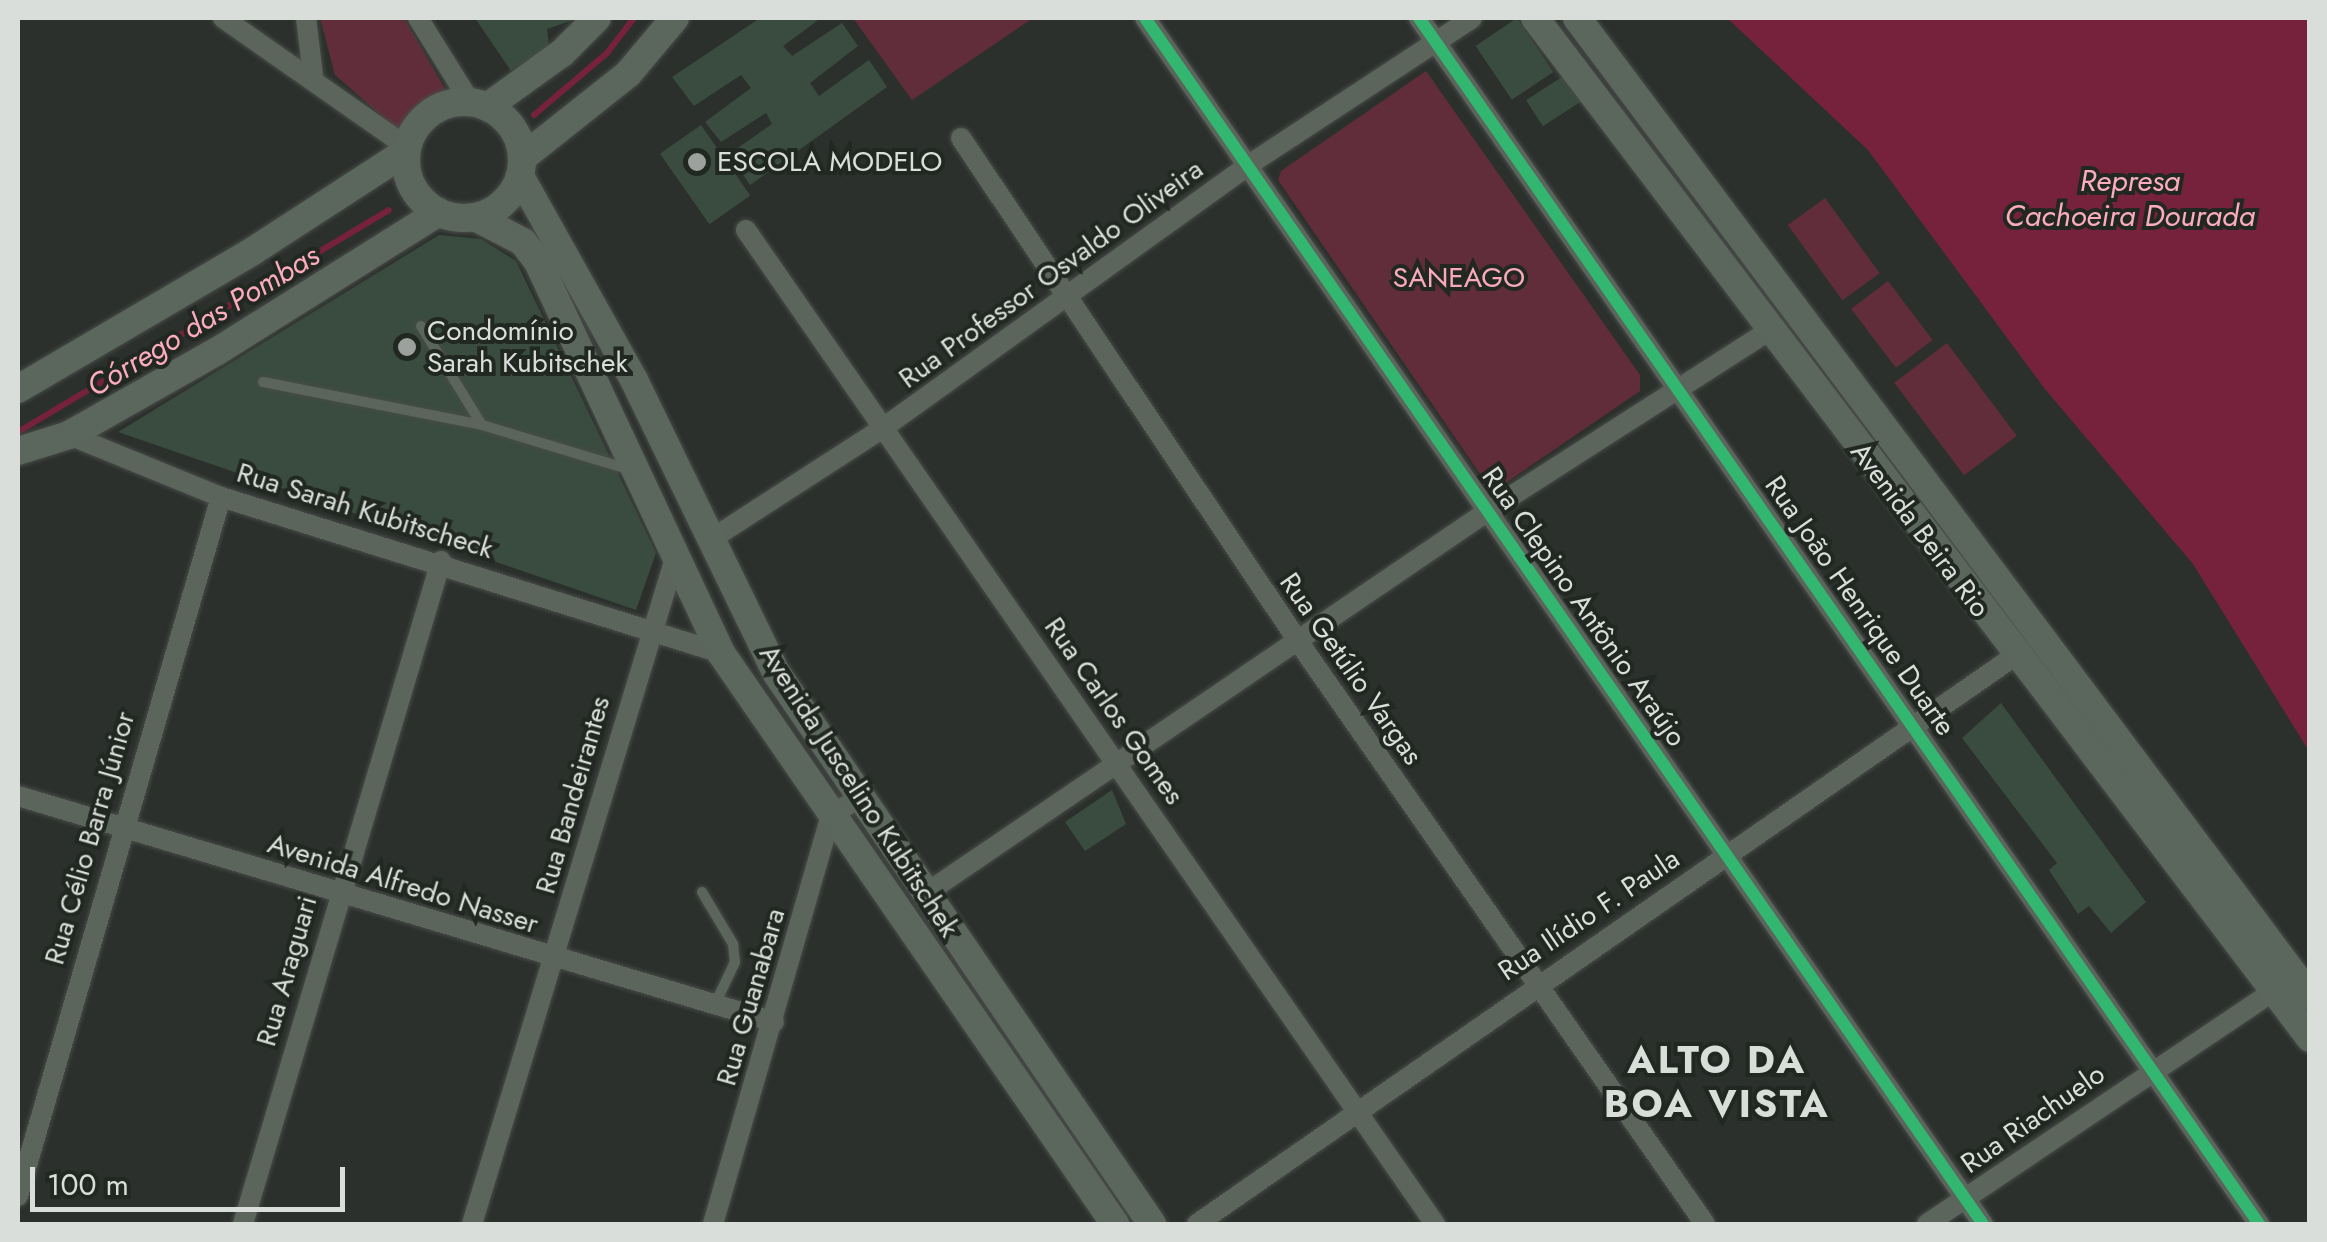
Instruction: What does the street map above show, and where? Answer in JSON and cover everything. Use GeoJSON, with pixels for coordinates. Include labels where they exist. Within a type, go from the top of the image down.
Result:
{"type":"FeatureCollection","features":[{"type":"Feature","properties":{"kind":"street"},"geometry":{"type":"LineString","coordinates":[[224,18],[313,75],[382,135],[406,150],[412,185],[439,212],[474,218],[503,203],[521,167],[628,74],[675,18]]}},
{"type":"Feature","properties":{"kind":"street"},"geometry":{"type":"LineString","coordinates":[[306,18],[313,75]]}},
{"type":"Feature","properties":{"kind":"street"},"geometry":{"type":"LineString","coordinates":[[418,18],[479,105],[510,126],[521,167]]}},
{"type":"Feature","properties":{"kind":"street"},"geometry":{"type":"LineString","coordinates":[[18,389],[139,321],[406,150],[437,109],[479,105],[562,53],[597,18]]}},
{"type":"Feature","properties":{"kind":"street","name":"Rua Clepino Antônio Araújo"},"geometry":{"type":"LineString","coordinates":[[1145,18],[1485,513],[1729,854],[1982,1224]]}},
{"type":"Feature","properties":{"kind":"street","name":"Rua João Henrique Duarte"},"geometry":{"type":"LineString","coordinates":[[1420,18],[1674,389],[1916,726],[2259,1224]]}},
{"type":"Feature","properties":{"kind":"street","name":"Rua Professor Osvaldo Oliveira"},"geometry":{"type":"LineString","coordinates":[[710,540],[883,428],[1246,166],[1472,18]]}},
{"type":"Feature","properties":{"kind":"street","name":"Avenida Beira Rio"},"geometry":{"type":"LineString","coordinates":[[1536,18],[1768,331],[2270,992],[2310,1038]]}},
{"type":"Feature","properties":{"kind":"street","name":"Avenida Beira Rio"},"geometry":{"type":"LineString","coordinates":[[1577,18],[2310,996]]}},
{"type":"Feature","properties":{"kind":"street","name":"Rua Getúlio Vargas"},"geometry":{"type":"LineString","coordinates":[[961,138],[1300,644],[1705,1224]]}},
{"type":"Feature","properties":{"kind":"street","name":"Avenida Juscelino Kubitschek"},"geometry":{"type":"LineString","coordinates":[[521,167],[561,239],[777,674],[1152,1224]]}},
{"type":"Feature","properties":{"kind":"street"},"geometry":{"type":"LineString","coordinates":[[18,451],[69,435],[439,212]]}},
{"type":"Feature","properties":{"kind":"street","name":"Avenida Juscelino Kubitschek"},"geometry":{"type":"LineString","coordinates":[[474,218],[523,242],[538,262],[721,654],[1115,1224]]}},
{"type":"Feature","properties":{"kind":"street","name":"Rua Carlos Gomes"},"geometry":{"type":"LineString","coordinates":[[746,230],[1435,1224]]}},
{"type":"Feature","properties":{"kind":"street"},"geometry":{"type":"LineString","coordinates":[[926,894],[1300,644],[1485,513],[1768,331]]}},
{"type":"Feature","properties":{"kind":"street","name":"Rua Sarah Kubitscheck"},"geometry":{"type":"LineString","coordinates":[[69,435],[221,497],[441,561],[721,654]]}},
{"type":"Feature","properties":{"kind":"street","name":"Rua Célio Barra Júnior"},"geometry":{"type":"LineString","coordinates":[[18,1196],[120,825],[221,497]]}},
{"type":"Feature","properties":{"kind":"street","name":"Rua Bandeirantes"},"geometry":{"type":"LineString","coordinates":[[472,1224],[649,632],[676,555]]}},
{"type":"Feature","properties":{"kind":"street","name":"Rua Araguari"},"geometry":{"type":"LineString","coordinates":[[243,1224],[338,892],[441,561]]}},
{"type":"Feature","properties":{"kind":"street","name":"Rua Ilídio F. Paula"},"geometry":{"type":"LineString","coordinates":[[1197,1224],[1538,983],[2016,655]]}},
{"type":"Feature","properties":{"kind":"street","name":"Avenida Alfredo Nasser"},"geometry":{"type":"LineString","coordinates":[[18,796],[554,960],[716,1002],[774,1022]]}},
{"type":"Feature","properties":{"kind":"street"},"geometry":{"type":"LineString","coordinates":[[832,816],[858,798]]}},
{"type":"Feature","properties":{"kind":"street","name":"Rua Guanabara"},"geometry":{"type":"LineString","coordinates":[[713,1224],[832,816]]}},
{"type":"Feature","properties":{"kind":"street"},"geometry":{"type":"LineString","coordinates":[[959,999],[985,982]]}},
{"type":"Feature","properties":{"kind":"street","name":"Rua Riachuelo"},"geometry":{"type":"LineString","coordinates":[[1928,1224],[2270,992]]}},
{"type":"Feature","properties":{"kind":"lane"},"geometry":{"type":"LineString","coordinates":[[421,326],[482,424]]}},
{"type":"Feature","properties":{"kind":"lane"},"geometry":{"type":"LineString","coordinates":[[263,382],[482,424],[638,472]]}},
{"type":"Feature","properties":{"kind":"lane"},"geometry":{"type":"LineString","coordinates":[[702,892],[733,944],[735,962],[716,1002]]}},
{"type":"Feature","properties":{"kind":"green space"},"geometry":{"type":"Polygon","coordinates":[[[320,18],[404,18],[448,94],[422,104],[399,131],[335,75],[320,18]]]}},
{"type":"Feature","properties":{"kind":"green space"},"geometry":{"type":"Polygon","coordinates":[[[853,18],[1033,18],[912,100],[853,18]]]}},
{"type":"Feature","properties":{"kind":"green space","name":"SANEAGO"},"geometry":{"type":"Polygon","coordinates":[[[1426,71],[1640,375],[1640,391],[1501,486],[1487,484],[1278,180],[1281,171],[1426,71]]]}},
{"type":"Feature","properties":{"kind":"green space"},"geometry":{"type":"Polygon","coordinates":[[[1825,198],[1880,273],[1842,300],[1788,225],[1825,198]]]}},
{"type":"Feature","properties":{"kind":"green space"},"geometry":{"type":"Polygon","coordinates":[[[1888,281],[1933,340],[1896,368],[1851,309],[1888,281]]]}},
{"type":"Feature","properties":{"kind":"green space"},"geometry":{"type":"Polygon","coordinates":[[[1947,343],[2017,436],[1964,475],[1894,383],[1947,343]]]}},
{"type":"Feature","properties":{"kind":"water","name":"Represa Cachoeira Dourada"},"geometry":{"type":"Polygon","coordinates":[[[1727,18],[2309,18],[2309,751],[2193,564],[2045,389],[1868,150],[1727,18]]]}},
{"type":"Feature","properties":{"kind":"building"},"geometry":{"type":"Polygon","coordinates":[[[475,18],[579,18],[547,29],[549,46],[511,71],[475,18]]]}},
{"type":"Feature","properties":{"kind":"building"},"geometry":{"type":"Polygon","coordinates":[[[760,18],[821,18],[783,46],[792,56],[842,23],[858,46],[810,83],[819,96],[869,60],[887,87],[750,185],[729,154],[772,124],[766,113],[721,142],[705,122],[751,88],[741,75],[694,106],[672,77],[760,18]]]}},
{"type":"Feature","properties":{"kind":"building"},"geometry":{"type":"Polygon","coordinates":[[[1517,18],[1553,72],[1512,100],[1476,46],[1517,18]]]}},
{"type":"Feature","properties":{"kind":"building"},"geometry":{"type":"Polygon","coordinates":[[[1568,73],[1585,99],[1543,126],[1526,100],[1568,73]]]}},
{"type":"Feature","properties":{"kind":"building"},"geometry":{"type":"Polygon","coordinates":[[[701,125],[750,195],[709,224],[660,154],[701,125]]]}},
{"type":"Feature","properties":{"kind":"building","name":"Condomínio Sarah Kubitschek"},"geometry":{"type":"Polygon","coordinates":[[[439,235],[481,239],[516,261],[656,553],[636,610],[118,432],[439,235]]]}},
{"type":"Feature","properties":{"kind":"building"},"geometry":{"type":"Polygon","coordinates":[[[2001,703],[2146,902],[2111,933],[2089,906],[2078,914],[2049,870],[2057,863],[1962,738],[2001,703]]]}},
{"type":"Feature","properties":{"kind":"building"},"geometry":{"type":"Polygon","coordinates":[[[1112,790],[1126,824],[1085,851],[1065,822],[1112,790]]]}},
{"type":"Feature","properties":{"kind":"waterway","name":"Córrego das Pombas"},"geometry":{"type":"LineString","coordinates":[[534,115],[607,53],[634,18]]}},
{"type":"Feature","properties":{"kind":"waterway","name":"Córrego das Pombas"},"geometry":{"type":"LineString","coordinates":[[18,432],[389,210]]}},
{"type":"Feature","properties":{"kind":"cycle path"},"geometry":{"type":"LineString","coordinates":[[1145,18],[1983,1224]]}},
{"type":"Feature","properties":{"kind":"cycle path"},"geometry":{"type":"LineString","coordinates":[[1419,18],[2259,1224]]}},
{"type":"Feature","properties":{"kind":"place","name":"ESCOLA MODELO"},"geometry":{"type":"Point","coordinates":[697,162]}},
{"type":"Feature","properties":{"kind":"place","name":"Condomínio Sarah Kubitschek"},"geometry":{"type":"Point","coordinates":[407,347]}},
{"type":"Feature","properties":{"kind":"district","name":"ALTO DA BOA VISTA"},"geometry":{"type":"Point","coordinates":[1717,1082]}}]}
